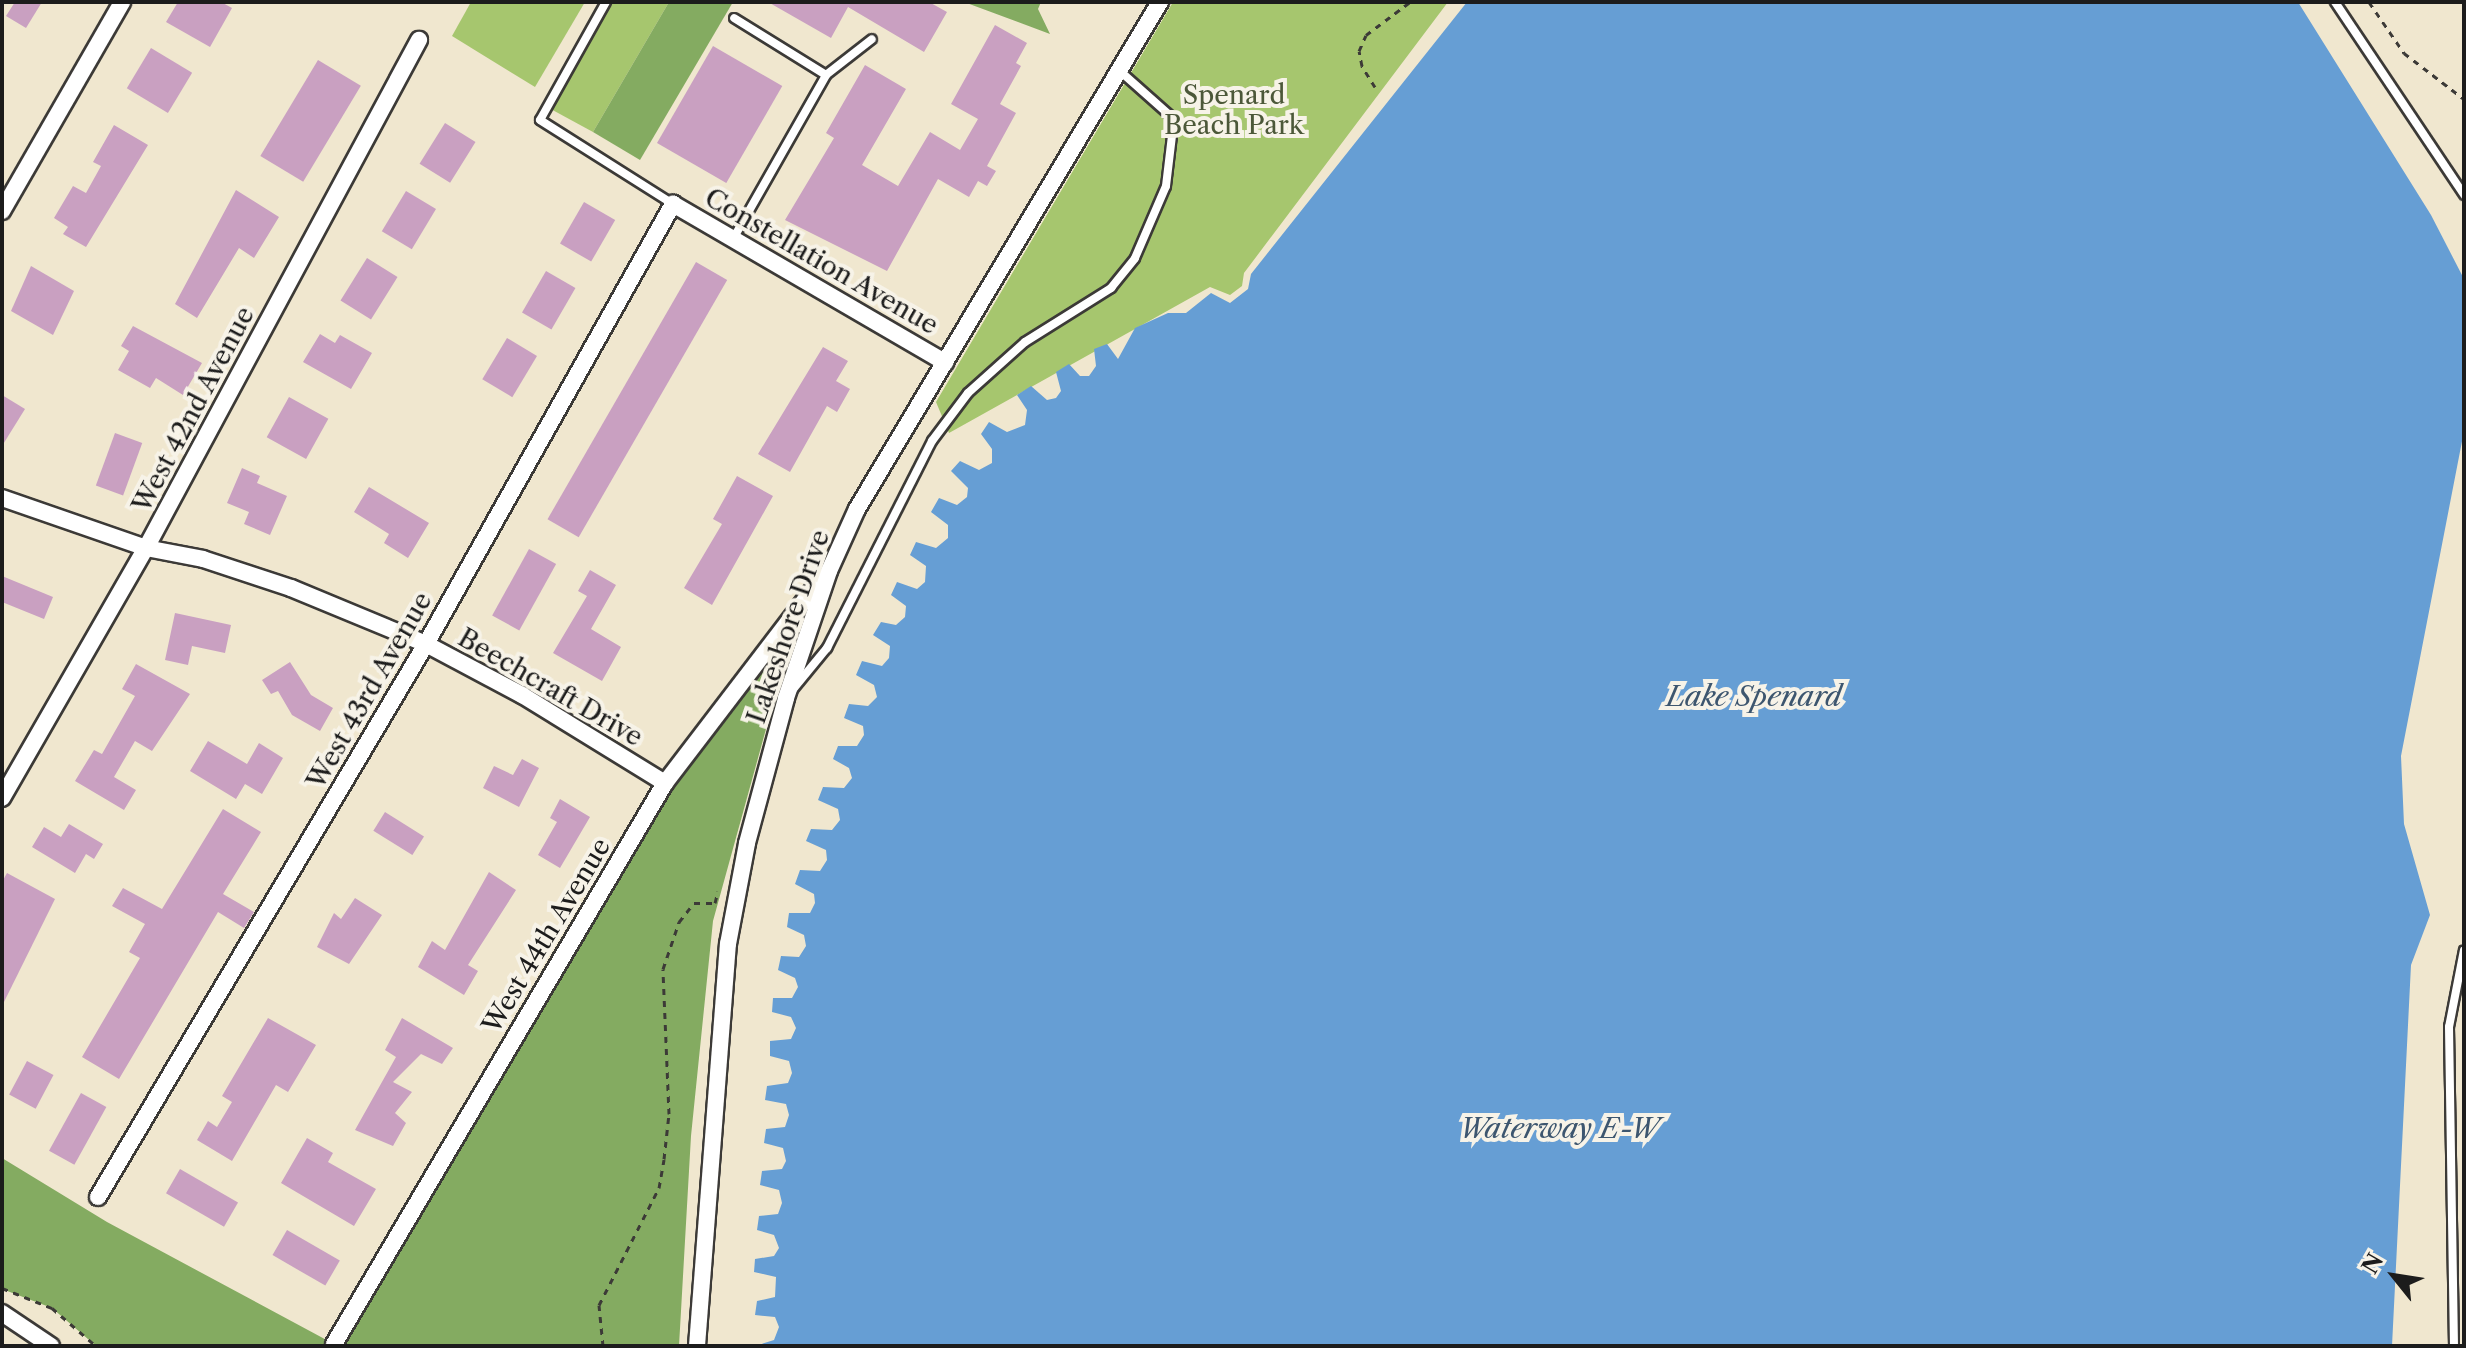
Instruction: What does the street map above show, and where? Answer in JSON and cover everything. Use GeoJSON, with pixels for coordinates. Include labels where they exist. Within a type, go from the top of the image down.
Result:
{"type":"FeatureCollection","features":[{"type":"Feature","properties":{"kind":"street"},"geometry":{"type":"LineString","coordinates":[[2,211],[122,2]]}},
{"type":"Feature","properties":{"kind":"street","name":"Lakeshore Drive"},"geometry":{"type":"LineString","coordinates":[[697,1346],[728,944],[747,843],[786,698],[829,571],[857,509],[1160,2]]}},
{"type":"Feature","properties":{"kind":"street","name":"West 42nd Avenue"},"geometry":{"type":"LineString","coordinates":[[2,798],[146,548],[419,40]]}},
{"type":"Feature","properties":{"kind":"street","name":"Constellation Avenue"},"geometry":{"type":"LineString","coordinates":[[673,204],[945,362]]}},
{"type":"Feature","properties":{"kind":"street","name":"West 43rd Avenue"},"geometry":{"type":"LineString","coordinates":[[98,1197],[426,644],[673,204]]}},
{"type":"Feature","properties":{"kind":"street","name":"Beechcraft Drive"},"geometry":{"type":"LineString","coordinates":[[2,498],[146,548],[203,559],[291,588],[426,644],[522,695],[665,783]]}},
{"type":"Feature","properties":{"kind":"street","name":"West 44th Avenue"},"geometry":{"type":"LineString","coordinates":[[334,1344],[665,783],[829,571]]}},
{"type":"Feature","properties":{"kind":"street"},"geometry":{"type":"LineString","coordinates":[[2,1313],[51,1346]]}},
{"type":"Feature","properties":{"kind":"lane"},"geometry":{"type":"LineString","coordinates":[[606,2],[540,120],[673,204]]}},
{"type":"Feature","properties":{"kind":"lane"},"geometry":{"type":"LineString","coordinates":[[2335,2],[2464,195]]}},
{"type":"Feature","properties":{"kind":"lane"},"geometry":{"type":"LineString","coordinates":[[734,18],[826,75]]}},
{"type":"Feature","properties":{"kind":"lane"},"geometry":{"type":"LineString","coordinates":[[733,239],[826,75],[872,39]]}},
{"type":"Feature","properties":{"kind":"lane"},"geometry":{"type":"LineString","coordinates":[[786,698],[827,648],[932,441],[968,393],[1025,342],[1111,288],[1135,258],[1166,186],[1174,119],[1120,71]]}},
{"type":"Feature","properties":{"kind":"lane"},"geometry":{"type":"LineString","coordinates":[[2454,1346],[2449,1027],[2464,950]]}},
{"type":"Feature","properties":{"kind":"path"},"geometry":{"type":"LineString","coordinates":[[1375,87],[1362,66],[1359,51],[1366,35],[1410,2]]}},
{"type":"Feature","properties":{"kind":"path"},"geometry":{"type":"LineString","coordinates":[[2369,2],[2404,53],[2464,99]]}},
{"type":"Feature","properties":{"kind":"path"},"geometry":{"type":"LineString","coordinates":[[603,1346],[599,1305],[659,1188],[664,1159],[669,1114],[663,969]]}},
{"type":"Feature","properties":{"kind":"path"},"geometry":{"type":"LineString","coordinates":[[2,1288],[52,1308],[96,1346]]}},
{"type":"Feature","properties":{"kind":"green space"},"geometry":{"type":"Polygon","coordinates":[[[471,2],[585,2],[535,87],[452,36],[471,2]]]}},
{"type":"Feature","properties":{"kind":"green space"},"geometry":{"type":"Polygon","coordinates":[[[609,2],[669,2],[593,132],[547,107],[609,2]]]}},
{"type":"Feature","properties":{"kind":"green space"},"geometry":{"type":"Polygon","coordinates":[[[669,2],[733,2],[640,160],[593,132],[669,2]]]}},
{"type":"Feature","properties":{"kind":"green space"},"geometry":{"type":"Polygon","coordinates":[[[964,2],[1041,2],[1038,9],[1050,34],[964,2]]]}},
{"type":"Feature","properties":{"kind":"green space","name":"Spenard Beach Park"},"geometry":{"type":"Polygon","coordinates":[[[1173,2],[1448,2],[1244,273],[1242,286],[1230,295],[1210,287],[949,433],[936,402],[1173,2]]]}},
{"type":"Feature","properties":{"kind":"green space"},"geometry":{"type":"Polygon","coordinates":[[[776,652],[787,653],[713,921],[691,1136],[679,1346],[96,1346],[52,1308],[2,1289],[2,1158],[107,1222],[334,1344],[665,783],[776,652]]]}},
{"type":"Feature","properties":{"kind":"water","name":"Lake Spenard"},"geometry":{"type":"Polygon","coordinates":[[[1467,2],[2298,2],[2431,215],[2464,279],[2464,431],[2401,756],[2404,824],[2430,915],[2411,965],[2392,1346],[755,1346],[774,1340],[779,1327],[775,1317],[755,1315],[757,1301],[775,1297],[776,1277],[754,1272],[755,1259],[774,1256],[779,1248],[774,1235],[757,1230],[759,1216],[778,1214],[782,1203],[779,1190],[760,1185],[762,1171],[782,1169],[786,1161],[783,1148],[764,1143],[766,1129],[785,1127],[789,1115],[786,1104],[765,1100],[767,1086],[788,1083],[792,1073],[789,1061],[770,1056],[770,1041],[791,1039],[796,1028],[791,1017],[772,1012],[773,998],[792,998],[798,987],[795,978],[778,970],[781,956],[799,957],[806,946],[804,935],[787,927],[789,913],[810,913],[815,903],[814,894],[795,884],[800,870],[820,871],[827,860],[826,850],[806,841],[811,829],[832,830],[840,820],[838,809],[818,800],[823,787],[844,788],[852,778],[849,768],[833,759],[838,746],[857,746],[864,735],[863,726],[844,718],[849,704],[868,706],[877,697],[874,685],[856,675],[862,661],[882,666],[889,658],[890,646],[873,635],[881,622],[896,625],[905,617],[906,606],[891,595],[897,582],[917,589],[925,582],[926,566],[910,555],[916,542],[936,548],[948,538],[948,525],[931,512],[939,498],[957,505],[967,497],[968,488],[951,471],[960,461],[979,470],[992,463],[992,449],[981,434],[989,422],[1007,432],[1025,425],[1027,410],[1017,395],[1031,386],[1047,400],[1056,398],[1061,391],[1056,372],[1069,364],[1080,376],[1089,376],[1096,366],[1094,349],[1107,344],[1118,359],[1135,328],[1168,313],[1186,313],[1211,293],[1230,303],[1248,289],[1251,274],[1467,2]]]}},
{"type":"Feature","properties":{"kind":"building"},"geometry":{"type":"Polygon","coordinates":[[[15,2],[42,2],[26,28],[6,16],[15,2]]]}},
{"type":"Feature","properties":{"kind":"building"},"geometry":{"type":"Polygon","coordinates":[[[178,2],[221,2],[232,8],[210,47],[166,22],[178,2]]]}},
{"type":"Feature","properties":{"kind":"building"},"geometry":{"type":"Polygon","coordinates":[[[768,2],[929,2],[947,12],[924,52],[848,7],[831,38],[768,2]]]}},
{"type":"Feature","properties":{"kind":"building"},"geometry":{"type":"Polygon","coordinates":[[[995,25],[1027,43],[1016,63],[1021,66],[1000,104],[1016,113],[987,166],[996,171],[987,186],[978,181],[969,197],[938,179],[887,271],[785,220],[834,138],[826,133],[865,65],[906,89],[862,165],[898,186],[930,132],[960,150],[978,119],[951,104],[995,25]]]}},
{"type":"Feature","properties":{"kind":"building"},"geometry":{"type":"Polygon","coordinates":[[[713,46],[782,86],[726,183],[657,143],[713,46]]]}},
{"type":"Feature","properties":{"kind":"building"},"geometry":{"type":"Polygon","coordinates":[[[151,48],[192,73],[168,113],[127,88],[151,48]]]}},
{"type":"Feature","properties":{"kind":"building"},"geometry":{"type":"Polygon","coordinates":[[[318,60],[361,86],[303,182],[260,156],[318,60]]]}},
{"type":"Feature","properties":{"kind":"building"},"geometry":{"type":"Polygon","coordinates":[[[445,123],[476,142],[450,183],[420,164],[445,123]]]}},
{"type":"Feature","properties":{"kind":"building"},"geometry":{"type":"Polygon","coordinates":[[[114,125],[148,145],[86,247],[63,234],[68,227],[54,218],[73,186],[86,193],[101,166],[93,162],[114,125]]]}},
{"type":"Feature","properties":{"kind":"building"},"geometry":{"type":"Polygon","coordinates":[[[236,190],[279,217],[254,258],[239,248],[197,318],[175,304],[236,190]]]}},
{"type":"Feature","properties":{"kind":"building"},"geometry":{"type":"Polygon","coordinates":[[[406,191],[436,209],[412,249],[382,231],[406,191]]]}},
{"type":"Feature","properties":{"kind":"building"},"geometry":{"type":"Polygon","coordinates":[[[584,202],[615,220],[591,262],[560,244],[584,202]]]}},
{"type":"Feature","properties":{"kind":"building"},"geometry":{"type":"Polygon","coordinates":[[[367,258],[398,277],[371,319],[341,300],[367,258]]]}},
{"type":"Feature","properties":{"kind":"building"},"geometry":{"type":"Polygon","coordinates":[[[696,262],[727,280],[579,537],[548,519],[696,262]]]}},
{"type":"Feature","properties":{"kind":"building"},"geometry":{"type":"Polygon","coordinates":[[[31,266],[74,291],[53,335],[11,311],[31,266]]]}},
{"type":"Feature","properties":{"kind":"building"},"geometry":{"type":"Polygon","coordinates":[[[546,271],[575,288],[551,330],[522,313],[546,271]]]}},
{"type":"Feature","properties":{"kind":"building"},"geometry":{"type":"Polygon","coordinates":[[[133,326],[202,363],[183,395],[156,378],[150,388],[118,370],[129,351],[121,346],[133,326]]]}},
{"type":"Feature","properties":{"kind":"building"},"geometry":{"type":"Polygon","coordinates":[[[320,334],[335,343],[340,335],[372,353],[351,389],[303,362],[320,334]]]}},
{"type":"Feature","properties":{"kind":"building"},"geometry":{"type":"Polygon","coordinates":[[[507,338],[537,356],[512,397],[482,379],[507,338]]]}},
{"type":"Feature","properties":{"kind":"building"},"geometry":{"type":"Polygon","coordinates":[[[823,347],[848,361],[836,381],[850,389],[837,412],[827,406],[790,472],[758,454],[823,347]]]}},
{"type":"Feature","properties":{"kind":"building"},"geometry":{"type":"Polygon","coordinates":[[[2,395],[25,409],[2,446],[2,395]]]}},
{"type":"Feature","properties":{"kind":"building"},"geometry":{"type":"Polygon","coordinates":[[[289,397],[328,419],[306,459],[267,437],[289,397]]]}},
{"type":"Feature","properties":{"kind":"building"},"geometry":{"type":"Polygon","coordinates":[[[115,433],[142,443],[123,496],[96,486],[115,433]]]}},
{"type":"Feature","properties":{"kind":"building"},"geometry":{"type":"Polygon","coordinates":[[[242,468],[260,476],[257,483],[287,496],[270,535],[244,524],[249,512],[227,503],[242,468]]]}},
{"type":"Feature","properties":{"kind":"building"},"geometry":{"type":"Polygon","coordinates":[[[737,476],[773,496],[712,605],[684,588],[722,524],[713,519],[737,476]]]}},
{"type":"Feature","properties":{"kind":"building"},"geometry":{"type":"Polygon","coordinates":[[[369,487],[429,523],[408,558],[384,543],[389,534],[354,512],[369,487]]]}},
{"type":"Feature","properties":{"kind":"building"},"geometry":{"type":"Polygon","coordinates":[[[529,549],[556,564],[519,631],[492,615],[529,549]]]}},
{"type":"Feature","properties":{"kind":"building"},"geometry":{"type":"Polygon","coordinates":[[[590,570],[616,585],[591,629],[621,647],[602,681],[553,653],[587,596],[578,591],[590,570]]]}},
{"type":"Feature","properties":{"kind":"building"},"geometry":{"type":"Polygon","coordinates":[[[2,576],[53,597],[44,619],[2,602],[2,576]]]}},
{"type":"Feature","properties":{"kind":"building"},"geometry":{"type":"Polygon","coordinates":[[[175,613],[231,625],[225,653],[192,646],[188,665],[165,660],[175,613]]]}},
{"type":"Feature","properties":{"kind":"building"},"geometry":{"type":"Polygon","coordinates":[[[290,662],[311,695],[333,708],[320,731],[292,715],[278,691],[271,694],[262,680],[290,662]]]}},
{"type":"Feature","properties":{"kind":"building"},"geometry":{"type":"Polygon","coordinates":[[[136,664],[190,694],[152,751],[135,741],[114,777],[136,790],[124,810],[75,781],[94,750],[102,754],[135,696],[122,689],[136,664]]]}},
{"type":"Feature","properties":{"kind":"building"},"geometry":{"type":"Polygon","coordinates":[[[208,741],[247,764],[259,743],[283,758],[262,794],[245,784],[236,799],[190,771],[208,741]]]}},
{"type":"Feature","properties":{"kind":"building"},"geometry":{"type":"Polygon","coordinates":[[[522,759],[539,768],[519,807],[483,788],[494,766],[513,775],[522,759]]]}},
{"type":"Feature","properties":{"kind":"building"},"geometry":{"type":"Polygon","coordinates":[[[560,799],[590,817],[560,868],[538,855],[557,822],[550,818],[560,799]]]}},
{"type":"Feature","properties":{"kind":"building"},"geometry":{"type":"Polygon","coordinates":[[[223,809],[261,832],[223,894],[254,912],[244,928],[218,912],[119,1079],[82,1057],[140,958],[129,952],[145,924],[112,906],[123,888],[162,909],[223,809]]]}},
{"type":"Feature","properties":{"kind":"building"},"geometry":{"type":"Polygon","coordinates":[[[385,812],[424,836],[412,855],[373,831],[385,812]]]}},
{"type":"Feature","properties":{"kind":"building"},"geometry":{"type":"Polygon","coordinates":[[[69,824],[103,844],[94,859],[86,854],[75,873],[32,847],[44,827],[61,837],[69,824]]]}},
{"type":"Feature","properties":{"kind":"building"},"geometry":{"type":"Polygon","coordinates":[[[489,872],[516,890],[468,965],[478,971],[464,995],[418,967],[432,941],[445,950],[489,872]]]}},
{"type":"Feature","properties":{"kind":"building"},"geometry":{"type":"Polygon","coordinates":[[[7,873],[55,899],[2,1006],[2,882],[7,873]]]}},
{"type":"Feature","properties":{"kind":"building"},"geometry":{"type":"Polygon","coordinates":[[[355,898],[382,915],[349,964],[317,947],[334,913],[341,919],[355,898]]]}},
{"type":"Feature","properties":{"kind":"building"},"geometry":{"type":"Polygon","coordinates":[[[268,1018],[316,1045],[288,1092],[276,1085],[232,1161],[197,1140],[208,1121],[217,1127],[232,1102],[222,1096],[268,1018]]]}},
{"type":"Feature","properties":{"kind":"building"},"geometry":{"type":"Polygon","coordinates":[[[402,1018],[453,1048],[442,1064],[421,1054],[393,1082],[412,1092],[395,1113],[406,1123],[393,1146],[355,1130],[396,1057],[385,1050],[402,1018]]]}},
{"type":"Feature","properties":{"kind":"building"},"geometry":{"type":"Polygon","coordinates":[[[27,1061],[53,1075],[36,1109],[9,1095],[27,1061]]]}},
{"type":"Feature","properties":{"kind":"building"},"geometry":{"type":"Polygon","coordinates":[[[81,1093],[106,1107],[74,1165],[49,1151],[81,1093]]]}},
{"type":"Feature","properties":{"kind":"building"},"geometry":{"type":"Polygon","coordinates":[[[307,1138],[333,1153],[328,1162],[376,1189],[354,1226],[281,1183],[307,1138]]]}},
{"type":"Feature","properties":{"kind":"building"},"geometry":{"type":"Polygon","coordinates":[[[180,1169],[238,1202],[224,1227],[166,1193],[180,1169]]]}},
{"type":"Feature","properties":{"kind":"building"},"geometry":{"type":"Polygon","coordinates":[[[287,1230],[340,1260],[325,1286],[272,1255],[287,1230]]]}},
{"type":"Feature","properties":{"kind":"water label","name":"Waterway E-W"},"geometry":{"type":"Point","coordinates":[1559,1128]}}]}
